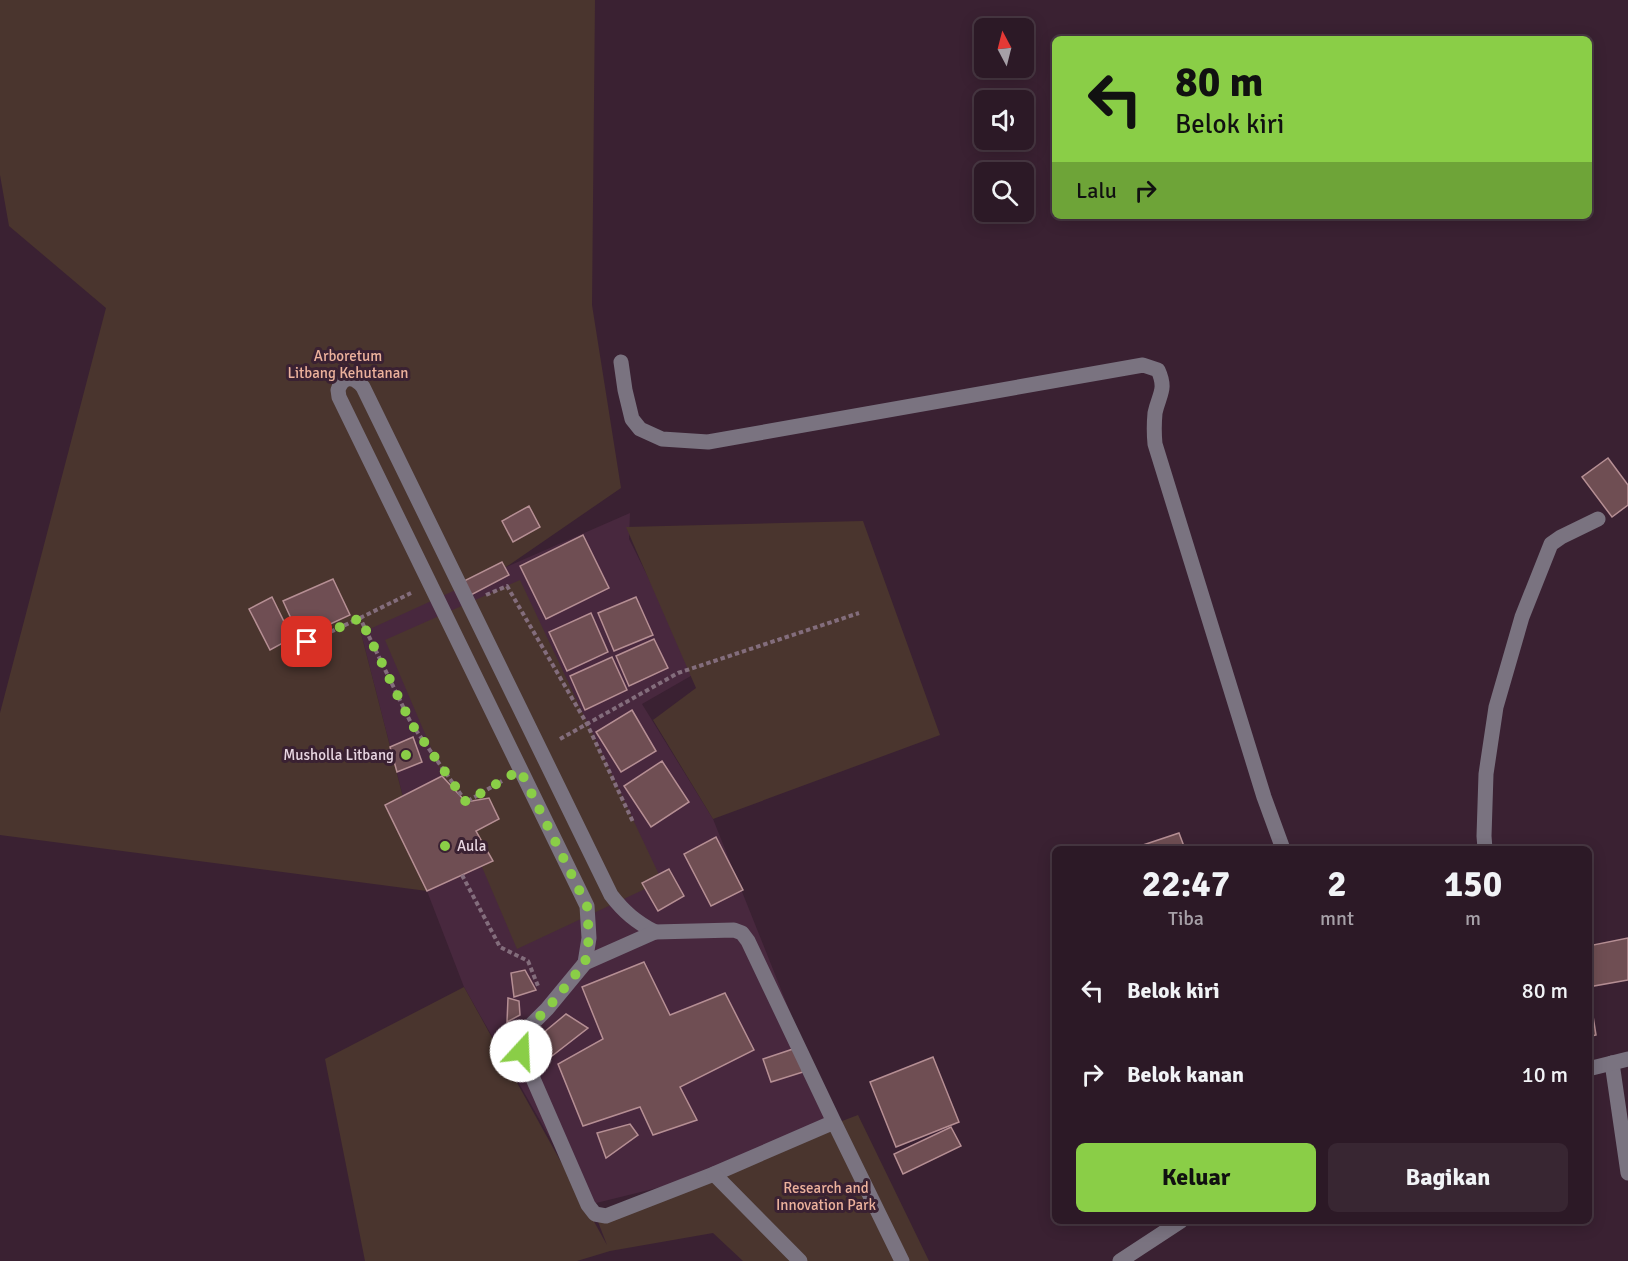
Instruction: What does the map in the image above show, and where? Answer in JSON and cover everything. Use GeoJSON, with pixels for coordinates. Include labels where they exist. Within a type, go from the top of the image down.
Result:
{"type":"FeatureCollection","features":[{"type":"Feature","properties":{"kind":"street"},"geometry":{"type":"LineString","coordinates":[[621,362],[632,419],[640,429],[662,439],[708,442],[1143,366],[1158,370],[1163,381],[1161,396],[1155,412],[1155,444],[1264,797],[1282,846]]}},
{"type":"Feature","properties":{"kind":"street"},"geometry":{"type":"LineString","coordinates":[[585,963],[589,938],[587,906],[339,397],[338,390],[342,382],[350,379],[357,381],[363,387],[611,895],[622,910],[656,932]]}},
{"type":"Feature","properties":{"kind":"street"},"geometry":{"type":"LineString","coordinates":[[1485,846],[1486,774],[1496,707],[1522,617],[1551,544],[1598,519]]}},
{"type":"Feature","properties":{"kind":"street"},"geometry":{"type":"LineString","coordinates":[[440,604],[463,593]]}},
{"type":"Feature","properties":{"kind":"street"},"geometry":{"type":"LineString","coordinates":[[587,906],[611,895]]}},
{"type":"Feature","properties":{"kind":"street"},"geometry":{"type":"LineString","coordinates":[[834,1122],[714,1174],[606,1216],[595,1214],[588,1205],[519,1042],[523,1033],[547,1009],[585,963],[656,932],[734,930],[742,933],[748,941],[902,1261]]}},
{"type":"Feature","properties":{"kind":"street"},"geometry":{"type":"LineString","coordinates":[[1592,1068],[1628,1059]]}},
{"type":"Feature","properties":{"kind":"street"},"geometry":{"type":"LineString","coordinates":[[1612,1064],[1628,1173]]}},
{"type":"Feature","properties":{"kind":"street"},"geometry":{"type":"LineString","coordinates":[[714,1174],[800,1261]]}},
{"type":"Feature","properties":{"kind":"street"},"geometry":{"type":"LineString","coordinates":[[1120,1261],[1176,1224]]}},
{"type":"Feature","properties":{"kind":"path"},"geometry":{"type":"LineString","coordinates":[[290,651],[430,584]]}},
{"type":"Feature","properties":{"kind":"path"},"geometry":{"type":"LineString","coordinates":[[507,586],[587,724],[633,822]]}},
{"type":"Feature","properties":{"kind":"path"},"geometry":{"type":"LineString","coordinates":[[540,750],[678,673],[859,613]]}},
{"type":"Feature","properties":{"kind":"path"},"geometry":{"type":"LineString","coordinates":[[360,618],[411,723],[466,802],[520,770]]}},
{"type":"Feature","properties":{"kind":"path"},"geometry":{"type":"LineString","coordinates":[[462,875],[500,947],[528,961],[547,1009]]}},
{"type":"Feature","properties":{"kind":"shaded area"},"geometry":{"type":"Polygon","coordinates":[[[630,513],[629,539],[696,673],[642,704],[713,819],[834,1122],[714,1174],[588,1205],[464,987],[427,891],[361,633],[371,557],[506,567],[630,513]]]}},
{"type":"Feature","properties":{"kind":"green space","name":"Arboretum Litbang Kehutanan"},"geometry":{"type":"Polygon","coordinates":[[[0,0],[595,0],[592,305],[621,488],[506,567],[361,633],[427,891],[0,835],[0,713],[106,308],[9,226],[0,175],[0,0]]]}},
{"type":"Feature","properties":{"kind":"green space"},"geometry":{"type":"Polygon","coordinates":[[[863,521],[940,735],[713,819],[653,720],[696,688],[626,527],[863,521]]]}},
{"type":"Feature","properties":{"kind":"green space"},"geometry":{"type":"Polygon","coordinates":[[[520,580],[662,881],[517,949],[385,640],[520,580]]]}},
{"type":"Feature","properties":{"kind":"green space","name":"Research and Innovation Park"},"geometry":{"type":"Polygon","coordinates":[[[464,987],[607,1245],[595,1214],[858,1115],[929,1261],[743,1261],[713,1233],[610,1251],[577,1261],[365,1261],[325,1059],[464,987]]]}},
{"type":"Feature","properties":{"kind":"building"},"geometry":{"type":"Polygon","coordinates":[[[1608,458],[1628,485],[1628,505],[1612,517],[1582,477],[1608,458]]]}},
{"type":"Feature","properties":{"kind":"building"},"geometry":{"type":"Polygon","coordinates":[[[529,506],[540,527],[513,542],[502,521],[529,506]]]}},
{"type":"Feature","properties":{"kind":"building"},"geometry":{"type":"Polygon","coordinates":[[[583,535],[609,588],[546,619],[520,566],[583,535]]]}},
{"type":"Feature","properties":{"kind":"building"},"geometry":{"type":"Polygon","coordinates":[[[502,562],[509,575],[469,596],[462,582],[502,562]]]}},
{"type":"Feature","properties":{"kind":"building"},"geometry":{"type":"Polygon","coordinates":[[[333,579],[350,615],[300,638],[283,601],[333,579]]]}},
{"type":"Feature","properties":{"kind":"building"},"geometry":{"type":"Polygon","coordinates":[[[272,597],[292,638],[270,650],[249,609],[272,597]]]}},
{"type":"Feature","properties":{"kind":"building"},"geometry":{"type":"Polygon","coordinates":[[[636,597],[653,635],[614,651],[598,613],[636,597]]]}},
{"type":"Feature","properties":{"kind":"building"},"geometry":{"type":"Polygon","coordinates":[[[591,613],[608,652],[567,671],[549,632],[591,613]]]}},
{"type":"Feature","properties":{"kind":"building"},"geometry":{"type":"Polygon","coordinates":[[[654,639],[668,668],[629,686],[616,656],[654,639]]]}},
{"type":"Feature","properties":{"kind":"building"},"geometry":{"type":"Polygon","coordinates":[[[612,657],[627,690],[585,710],[570,676],[612,657]]]}},
{"type":"Feature","properties":{"kind":"building"},"geometry":{"type":"Polygon","coordinates":[[[632,710],[656,751],[621,772],[596,732],[632,710]]]}},
{"type":"Feature","properties":{"kind":"building","name":"Musholla Litbang"},"geometry":{"type":"Polygon","coordinates":[[[413,737],[422,762],[397,772],[390,747],[413,737]]]}},
{"type":"Feature","properties":{"kind":"building"},"geometry":{"type":"Polygon","coordinates":[[[662,761],[689,802],[651,827],[624,786],[662,761]]]}},
{"type":"Feature","properties":{"kind":"building","name":"Aula"},"geometry":{"type":"Polygon","coordinates":[[[442,776],[466,802],[489,798],[499,819],[476,831],[493,861],[427,891],[385,805],[442,776]]]}},
{"type":"Feature","properties":{"kind":"building"},"geometry":{"type":"Polygon","coordinates":[[[1179,833],[1184,846],[1140,846],[1179,833]]]}},
{"type":"Feature","properties":{"kind":"building"},"geometry":{"type":"Polygon","coordinates":[[[716,837],[743,890],[711,906],[684,854],[716,837]]]}},
{"type":"Feature","properties":{"kind":"building"},"geometry":{"type":"Polygon","coordinates":[[[669,869],[684,896],[658,911],[642,883],[669,869]]]}},
{"type":"Feature","properties":{"kind":"building"},"geometry":{"type":"Polygon","coordinates":[[[1628,938],[1628,980],[1592,986],[1592,945],[1628,938]]]}},
{"type":"Feature","properties":{"kind":"building"},"geometry":{"type":"Polygon","coordinates":[[[644,962],[670,1015],[725,993],[754,1050],[680,1087],[697,1120],[653,1135],[640,1107],[583,1126],[558,1064],[603,1039],[582,987],[644,962]]]}},
{"type":"Feature","properties":{"kind":"building"},"geometry":{"type":"Polygon","coordinates":[[[525,970],[536,990],[514,997],[511,973],[525,970]]]}},
{"type":"Feature","properties":{"kind":"building"},"geometry":{"type":"Polygon","coordinates":[[[508,998],[519,1001],[520,1015],[507,1022],[508,998]]]}},
{"type":"Feature","properties":{"kind":"building"},"geometry":{"type":"Polygon","coordinates":[[[1592,1010],[1596,1035],[1592,1036],[1592,1010]]]}},
{"type":"Feature","properties":{"kind":"building"},"geometry":{"type":"Polygon","coordinates":[[[566,1014],[588,1028],[552,1056],[537,1038],[566,1014]]]}},
{"type":"Feature","properties":{"kind":"building"},"geometry":{"type":"Polygon","coordinates":[[[796,1048],[803,1072],[771,1082],[763,1059],[796,1048]]]}},
{"type":"Feature","properties":{"kind":"building"},"geometry":{"type":"Polygon","coordinates":[[[933,1057],[959,1122],[896,1147],[870,1082],[933,1057]]]}},
{"type":"Feature","properties":{"kind":"building"},"geometry":{"type":"Polygon","coordinates":[[[630,1124],[638,1135],[606,1158],[597,1133],[630,1124]]]}},
{"type":"Feature","properties":{"kind":"building"},"geometry":{"type":"Polygon","coordinates":[[[951,1127],[961,1146],[903,1174],[894,1154],[951,1127]]]}},
{"type":"Feature","properties":{"kind":"place","name":"Musholla Litbang"},"geometry":{"type":"Point","coordinates":[406,755]}},
{"type":"Feature","properties":{"kind":"place","name":"Aula"},"geometry":{"type":"Point","coordinates":[445,846]}},
{"type":"Feature","properties":{"kind":"route"},"geometry":{"type":"LineString","coordinates":[[307,642],[360,618],[411,723],[466,802],[520,770],[587,906],[589,921],[585,963],[547,1009],[523,1033],[519,1042],[521,1051]]}}]}
